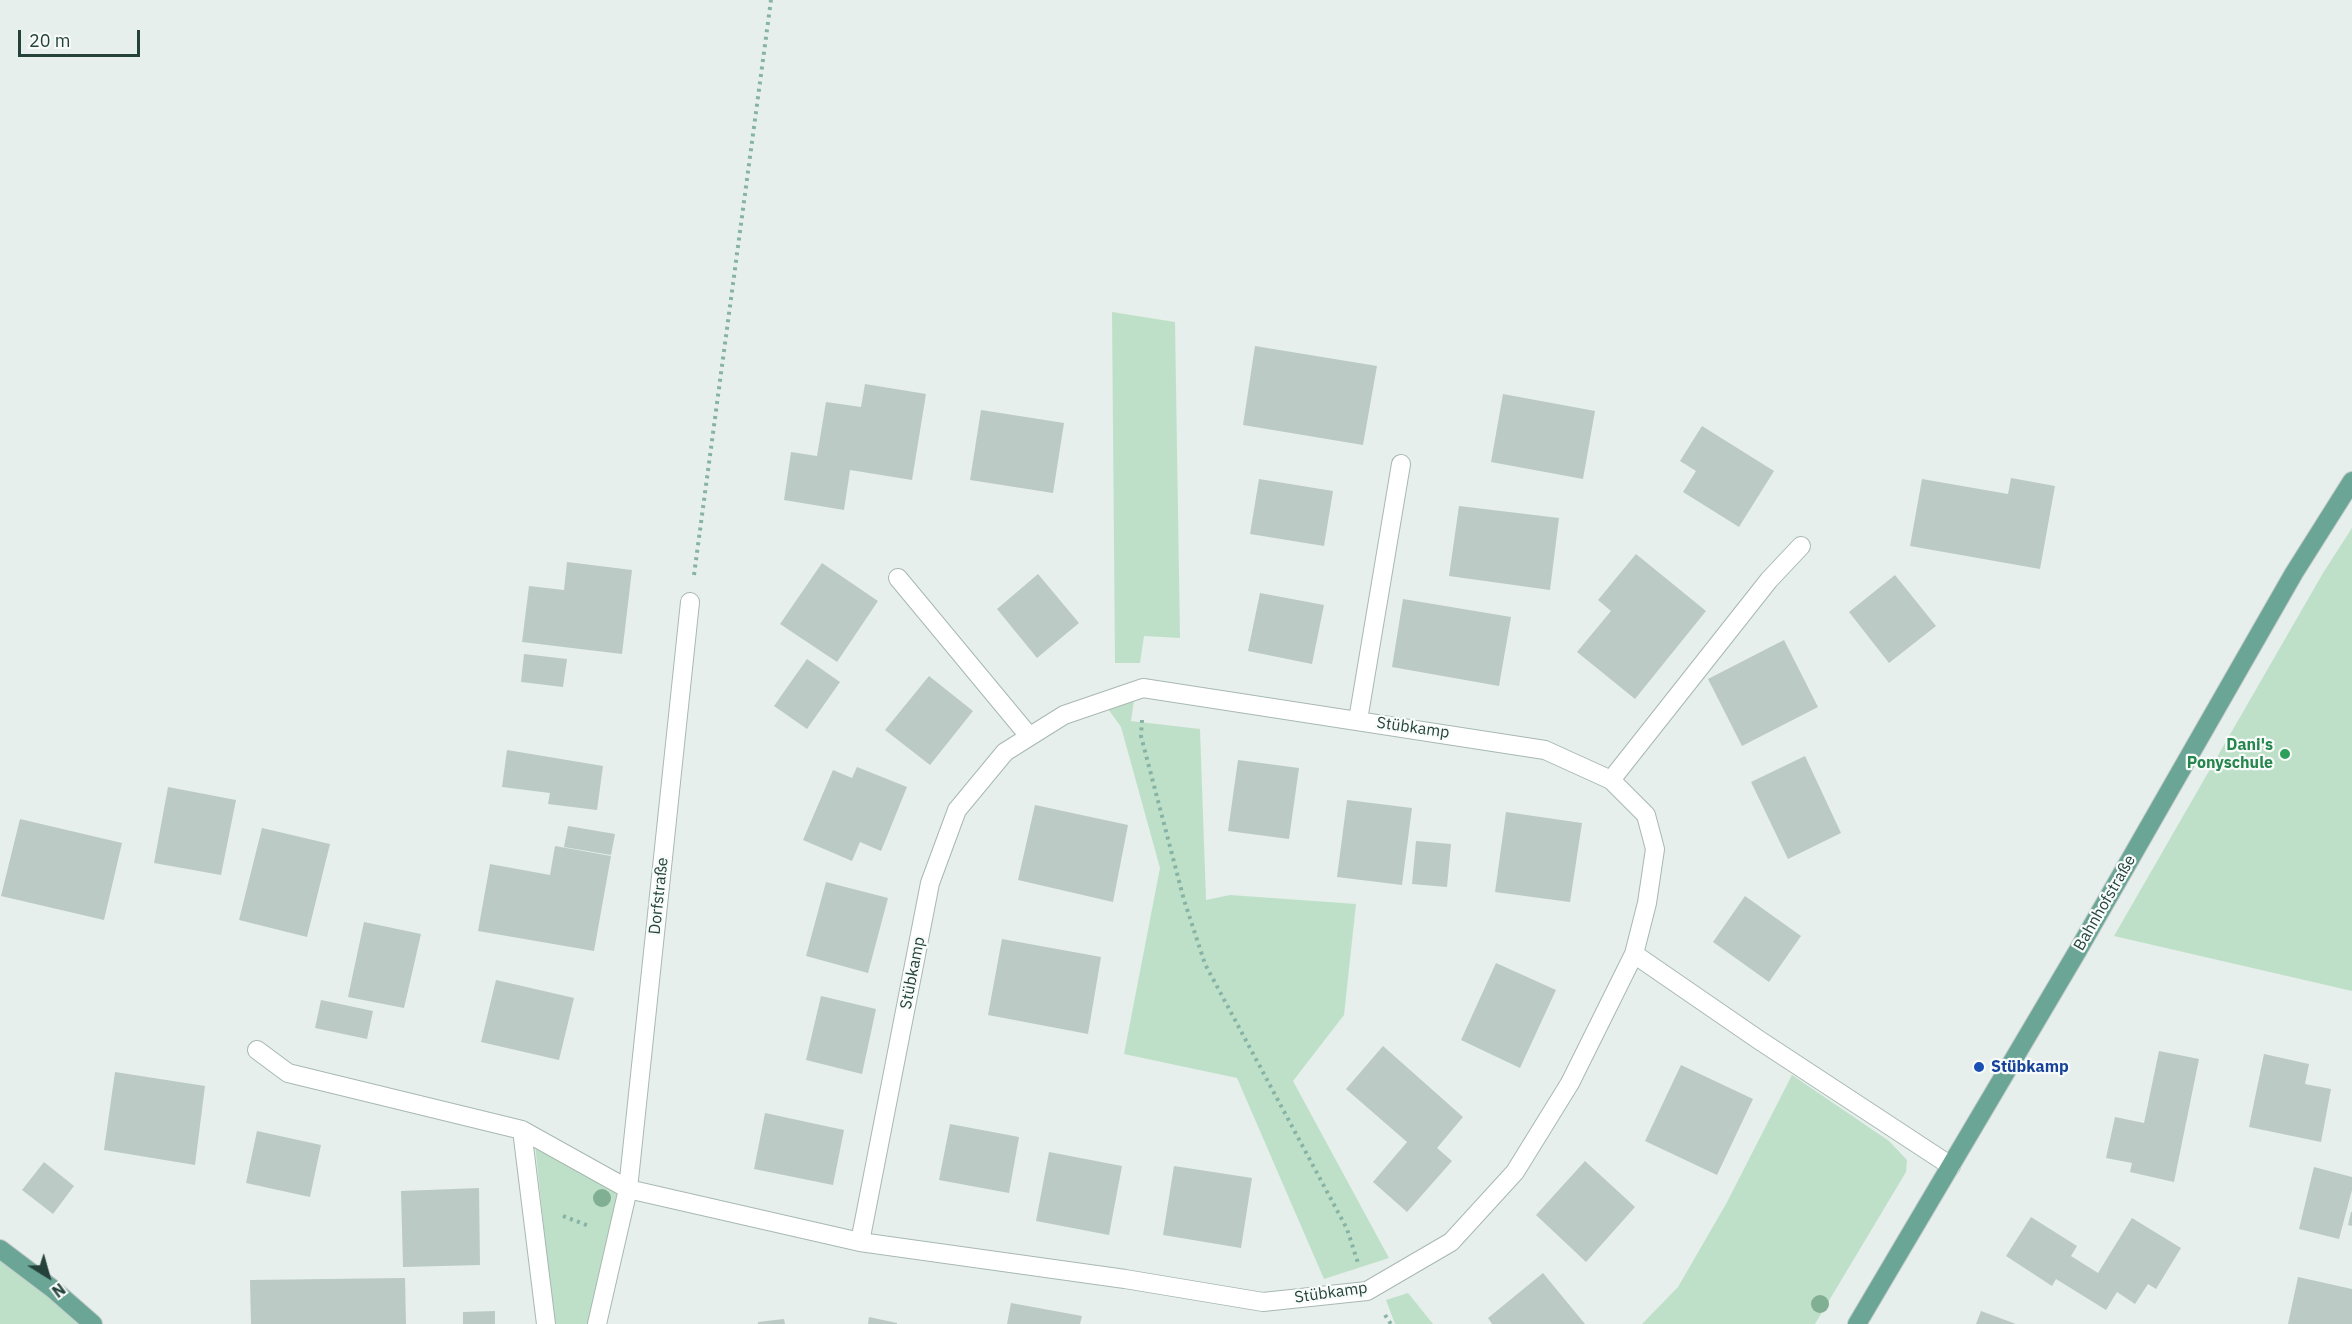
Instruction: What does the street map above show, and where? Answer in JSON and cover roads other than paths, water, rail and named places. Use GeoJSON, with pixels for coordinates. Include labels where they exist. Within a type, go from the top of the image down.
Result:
{"type":"FeatureCollection","features":[{"type":"Feature","properties":{"kind":"main road","name":"Bahnhofstraße"},"geometry":{"type":"LineString","coordinates":[[1857,1324],[2294,573],[2352,481]]}},
{"type":"Feature","properties":{"kind":"main road"},"geometry":{"type":"LineString","coordinates":[[0,1249],[53,1289],[93,1324]]}},
{"type":"Feature","properties":{"kind":"street"},"geometry":{"type":"LineString","coordinates":[[1358,720],[1401,464]]}},
{"type":"Feature","properties":{"kind":"street"},"geometry":{"type":"LineString","coordinates":[[1611,780],[1769,580],[1801,546]]}},
{"type":"Feature","properties":{"kind":"street"},"geometry":{"type":"LineString","coordinates":[[898,578],[1029,736]]}},
{"type":"Feature","properties":{"kind":"street","name":"Dorfstraße"},"geometry":{"type":"LineString","coordinates":[[597,1324],[628,1189],[690,602]]}},
{"type":"Feature","properties":{"kind":"street","name":"Stübkamp"},"geometry":{"type":"LineString","coordinates":[[628,1189],[860,1242],[1125,1279],[1263,1302],[1367,1291],[1451,1242],[1515,1172],[1570,1083],[1634,954],[1647,903],[1655,849],[1646,815],[1611,780],[1545,750],[1143,688],[1064,715],[1005,752],[957,810],[930,883],[860,1242]]}},
{"type":"Feature","properties":{"kind":"street"},"geometry":{"type":"LineString","coordinates":[[1634,954],[1759,1040],[1951,1166]]}},
{"type":"Feature","properties":{"kind":"street"},"geometry":{"type":"LineString","coordinates":[[257,1050],[288,1073],[522,1130],[628,1189]]}},
{"type":"Feature","properties":{"kind":"street"},"geometry":{"type":"LineString","coordinates":[[522,1130],[546,1324]]}},
{"type":"Feature","properties":{"kind":"place","name":"Dani's Ponyschule"},"geometry":{"type":"Point","coordinates":[2285,754]}},
{"type":"Feature","properties":{"kind":"place","name":"Stübkamp"},"geometry":{"type":"Point","coordinates":[1979,1067]}}]}
